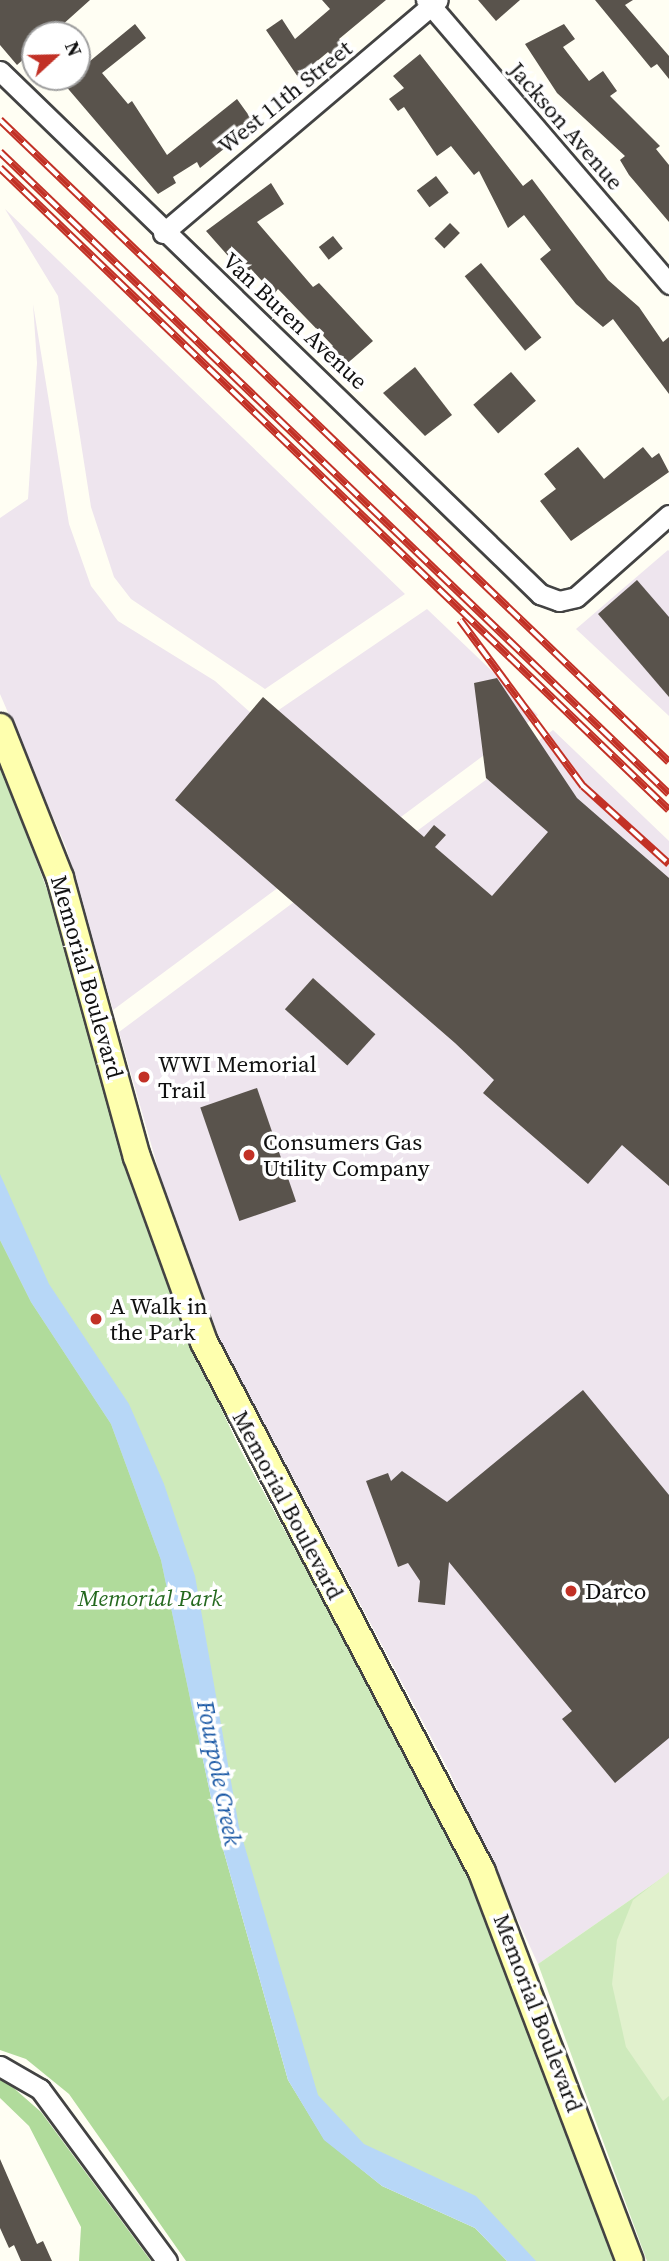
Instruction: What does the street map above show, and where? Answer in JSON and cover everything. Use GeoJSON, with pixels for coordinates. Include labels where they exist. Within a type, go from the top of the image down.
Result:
{"type":"FeatureCollection","features":[{"type":"Feature","properties":{"kind":"street","name":"West 11th Street"},"geometry":{"type":"LineString","coordinates":[[163,233],[432,2]]}},
{"type":"Feature","properties":{"kind":"street","name":"Jackson Avenue"},"geometry":{"type":"LineString","coordinates":[[432,2],[669,284]]}},
{"type":"Feature","properties":{"kind":"street","name":"Van Buren Avenue"},"geometry":{"type":"LineString","coordinates":[[0,71],[163,233],[260,318],[531,586],[559,601],[576,597],[669,515]]}},
{"type":"Feature","properties":{"kind":"street","name":"Memorial Boulevard"},"geometry":{"type":"LineString","coordinates":[[0,727],[57,868],[137,1157],[199,1329],[482,1872],[630,2261]]}},
{"type":"Feature","properties":{"kind":"street"},"geometry":{"type":"LineString","coordinates":[[0,2066],[24,2076],[47,2097],[167,2261]]}},
{"type":"Feature","properties":{"kind":"shaded area"},"geometry":{"type":"Polygon","coordinates":[[[5,209],[405,594],[265,689],[131,599],[114,577],[91,507],[58,296],[5,209]]]}},
{"type":"Feature","properties":{"kind":"shaded area"},"geometry":{"type":"Polygon","coordinates":[[[33,304],[69,524],[91,586],[118,621],[215,681],[261,722],[427,609],[538,715],[382,831],[372,818],[113,1010],[66,847],[0,694],[0,518],[28,499],[37,363],[33,304]]]}},
{"type":"Feature","properties":{"kind":"shaded area"},"geometry":{"type":"Polygon","coordinates":[[[669,551],[669,716],[576,629],[669,551]]]}},
{"type":"Feature","properties":{"kind":"shaded area"},"geometry":{"type":"Polygon","coordinates":[[[553,730],[669,841],[669,1873],[538,1964],[449,1771],[221,1342],[166,1196],[119,1032],[368,847],[378,860],[553,730]]]}},
{"type":"Feature","properties":{"kind":"green space","name":"Memorial Park"},"geometry":{"type":"Polygon","coordinates":[[[0,763],[49,895],[130,1183],[181,1323],[240,1449],[397,1735],[472,1887],[614,2261],[522,2261],[326,2118],[296,2071],[200,1742],[29,2034],[0,2018],[0,763]]]}},
{"type":"Feature","properties":{"kind":"green space"},"geometry":{"type":"Polygon","coordinates":[[[0,1240],[31,1302],[111,1424],[161,1560],[218,1831],[288,2080],[324,2139],[382,2186],[475,2228],[507,2261],[186,2261],[69,2094],[26,2059],[0,2050],[0,1240]]]}},
{"type":"Feature","properties":{"kind":"green space"},"geometry":{"type":"Polygon","coordinates":[[[669,1872],[669,2096],[663,2101],[626,2047],[612,1984],[617,1940],[633,1900],[669,1872]]]}},
{"type":"Feature","properties":{"kind":"green space"},"geometry":{"type":"Polygon","coordinates":[[[669,1873],[669,2261],[647,2261],[538,1964],[669,1873]]]}},
{"type":"Feature","properties":{"kind":"green space"},"geometry":{"type":"Polygon","coordinates":[[[0,2076],[41,2112],[151,2261],[79,2261],[81,2227],[29,2126],[0,2098],[0,2076]]]}},
{"type":"Feature","properties":{"kind":"water","name":"Fourpole Creek"},"geometry":{"type":"Polygon","coordinates":[[[0,1174],[49,1284],[129,1404],[164,1484],[195,1576],[239,1827],[318,2095],[364,2144],[476,2196],[536,2261],[507,2261],[475,2228],[382,2186],[324,2140],[288,2080],[218,1831],[161,1560],[111,1424],[31,1302],[0,1240],[0,1174]]]}},
{"type":"Feature","properties":{"kind":"building"},"geometry":{"type":"Polygon","coordinates":[[[0,0],[90,0],[67,21],[21,21],[21,61],[17,65],[0,45],[0,0]]]}},
{"type":"Feature","properties":{"kind":"building"},"geometry":{"type":"Polygon","coordinates":[[[322,0],[386,0],[339,39],[346,48],[333,58],[328,52],[298,77],[266,30],[282,19],[295,39],[330,9],[322,0]]]}},
{"type":"Feature","properties":{"kind":"building"},"geometry":{"type":"Polygon","coordinates":[[[478,0],[520,0],[496,21],[478,0]]]}},
{"type":"Feature","properties":{"kind":"building"},"geometry":{"type":"Polygon","coordinates":[[[595,0],[633,0],[625,5],[669,56],[669,79],[657,64],[651,68],[595,0]]]}},
{"type":"Feature","properties":{"kind":"building"},"geometry":{"type":"Polygon","coordinates":[[[135,24],[146,38],[102,73],[128,104],[132,101],[167,155],[237,99],[255,124],[200,168],[197,162],[173,177],[176,183],[158,194],[70,91],[91,91],[91,60],[135,24]]]}},
{"type":"Feature","properties":{"kind":"building"},"geometry":{"type":"Polygon","coordinates":[[[564,24],[575,39],[563,47],[589,81],[603,71],[617,91],[610,96],[660,146],[656,149],[669,165],[669,222],[629,175],[620,160],[625,156],[557,93],[525,44],[564,24]]]}},
{"type":"Feature","properties":{"kind":"building"},"geometry":{"type":"Polygon","coordinates":[[[420,54],[523,186],[532,179],[608,280],[639,307],[663,342],[669,337],[669,394],[613,319],[603,327],[576,304],[540,259],[551,250],[524,215],[508,228],[479,171],[474,175],[451,146],[437,156],[404,107],[398,111],[389,99],[404,88],[393,76],[420,54]]]}},
{"type":"Feature","properties":{"kind":"building"},"geometry":{"type":"Polygon","coordinates":[[[436,176],[449,193],[429,207],[417,190],[436,176]]]}},
{"type":"Feature","properties":{"kind":"building"},"geometry":{"type":"Polygon","coordinates":[[[271,183],[284,204],[257,222],[313,287],[319,283],[373,341],[342,368],[327,351],[333,346],[278,289],[274,294],[251,269],[245,275],[206,231],[271,183]]]}},
{"type":"Feature","properties":{"kind":"building"},"geometry":{"type":"Polygon","coordinates":[[[450,223],[460,233],[444,248],[434,239],[450,223]]]}},
{"type":"Feature","properties":{"kind":"building"},"geometry":{"type":"Polygon","coordinates":[[[333,236],[343,249],[329,260],[319,247],[333,236]]]}},
{"type":"Feature","properties":{"kind":"building"},"geometry":{"type":"Polygon","coordinates":[[[481,263],[541,338],[525,351],[465,276],[481,263]]]}},
{"type":"Feature","properties":{"kind":"building"},"geometry":{"type":"Polygon","coordinates":[[[415,367],[452,415],[425,436],[383,393],[415,367]]]}},
{"type":"Feature","properties":{"kind":"building"},"geometry":{"type":"Polygon","coordinates":[[[511,372],[536,401],[498,433],[473,405],[511,372]]]}},
{"type":"Feature","properties":{"kind":"building"},"geometry":{"type":"Polygon","coordinates":[[[578,447],[604,479],[643,447],[652,458],[659,453],[669,472],[571,541],[540,501],[556,489],[544,474],[578,447]]]}},
{"type":"Feature","properties":{"kind":"building"},"geometry":{"type":"Polygon","coordinates":[[[637,580],[669,617],[669,697],[598,614],[637,580]]]}},
{"type":"Feature","properties":{"kind":"building"},"geometry":{"type":"Polygon","coordinates":[[[497,678],[577,798],[669,878],[669,1186],[622,1145],[588,1184],[483,1093],[494,1080],[455,1043],[175,800],[263,697],[424,837],[434,825],[446,835],[435,847],[492,896],[548,832],[486,778],[474,683],[497,678]]]}},
{"type":"Feature","properties":{"kind":"building"},"geometry":{"type":"Polygon","coordinates":[[[313,978],[375,1034],[347,1065],[285,1009],[313,978]]]}},
{"type":"Feature","properties":{"kind":"building","name":"Consumers Gas Utility Company"},"geometry":{"type":"Polygon","coordinates":[[[257,1088],[296,1201],[239,1221],[200,1108],[257,1088]]]}},
{"type":"Feature","properties":{"kind":"building","name":"Darco"},"geometry":{"type":"Polygon","coordinates":[[[583,1390],[669,1495],[669,1738],[615,1783],[562,1719],[572,1711],[449,1562],[445,1605],[418,1602],[420,1581],[408,1563],[398,1567],[366,1481],[388,1473],[391,1481],[402,1471],[447,1502],[583,1390]]]}},
{"type":"Feature","properties":{"kind":"building"},"geometry":{"type":"Polygon","coordinates":[[[0,2159],[37,2244],[43,2241],[52,2261],[21,2261],[14,2245],[9,2248],[0,2228],[0,2159]]]}},
{"type":"Feature","properties":{"kind":"railway"},"geometry":{"type":"LineString","coordinates":[[0,120],[669,762]]}},
{"type":"Feature","properties":{"kind":"railway"},"geometry":{"type":"LineString","coordinates":[[0,152],[669,794]]}},
{"type":"Feature","properties":{"kind":"railway"},"geometry":{"type":"LineString","coordinates":[[0,168],[669,810]]}},
{"type":"Feature","properties":{"kind":"railway"},"geometry":{"type":"LineString","coordinates":[[460,620],[583,786],[669,864]]}},
{"type":"Feature","properties":{"kind":"place","name":"WWI Memorial Trail"},"geometry":{"type":"Point","coordinates":[144,1077]}},
{"type":"Feature","properties":{"kind":"place","name":"Consumers Gas Utility Company"},"geometry":{"type":"Point","coordinates":[249,1155]}},
{"type":"Feature","properties":{"kind":"place","name":"A Walk in the Park"},"geometry":{"type":"Point","coordinates":[96,1319]}},
{"type":"Feature","properties":{"kind":"place","name":"Darco"},"geometry":{"type":"Point","coordinates":[571,1591]}}]}
